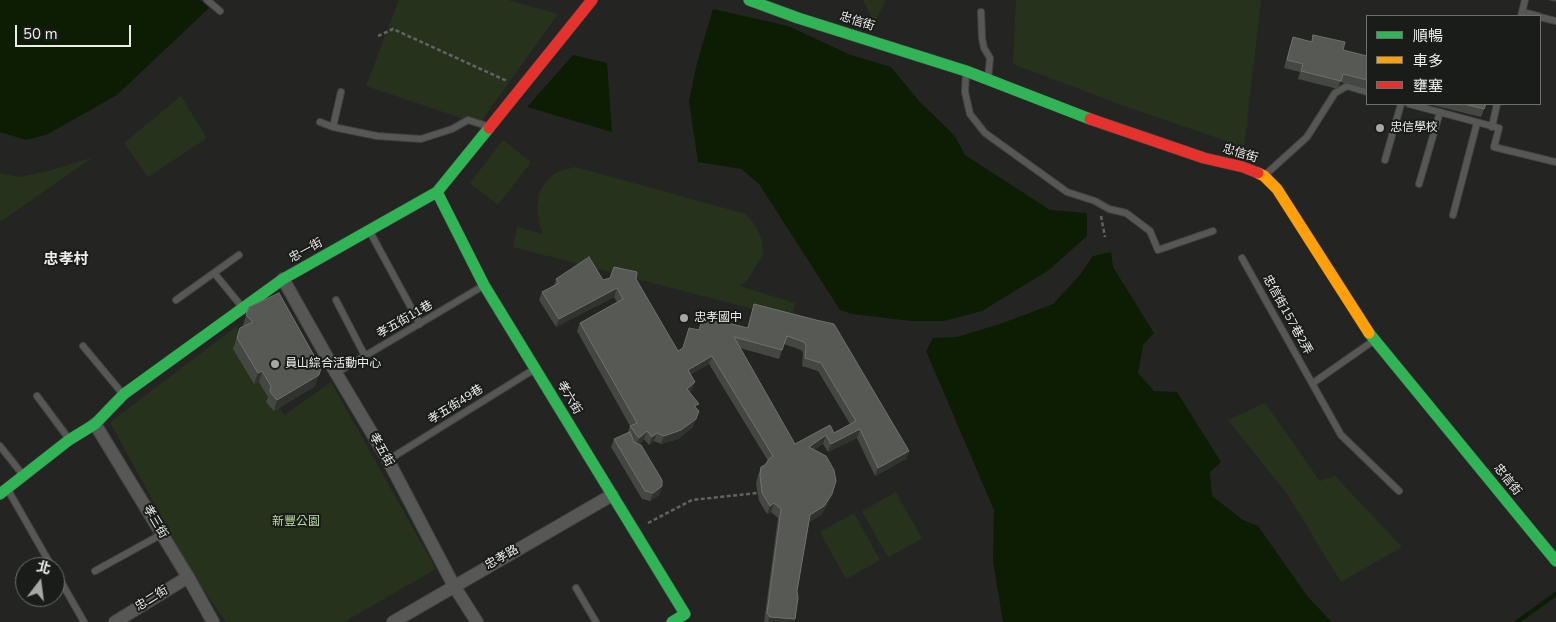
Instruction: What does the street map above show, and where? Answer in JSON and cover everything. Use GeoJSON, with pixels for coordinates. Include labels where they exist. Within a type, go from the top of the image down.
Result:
{"type":"FeatureCollection","features":[{"type":"Feature","properties":{"kind":"street","name":"忠一街"},"geometry":{"type":"LineString","coordinates":[[4,491],[70,440],[95,424],[124,394],[283,279],[437,192],[592,0]]}},
{"type":"Feature","properties":{"kind":"street","name":"忠信街"},"geometry":{"type":"LineString","coordinates":[[750,0],[798,18],[966,71],[1071,112],[1204,158],[1243,167],[1264,176],[1277,189],[1374,340],[1556,561]]}},
{"type":"Feature","properties":{"kind":"street","name":"孝六街"},"geometry":{"type":"LineString","coordinates":[[437,192],[484,285],[685,614],[672,622]]}},
{"type":"Feature","properties":{"kind":"street","name":"孝五街"},"geometry":{"type":"LineString","coordinates":[[283,279],[388,460],[454,586],[477,622]]}},
{"type":"Feature","properties":{"kind":"street","name":"孝三街"},"geometry":{"type":"LineString","coordinates":[[95,424],[188,576],[213,622]]}},
{"type":"Feature","properties":{"kind":"street","name":"忠孝路"},"geometry":{"type":"LineString","coordinates":[[393,622],[612,495]]}},
{"type":"Feature","properties":{"kind":"street","name":"忠二街"},"geometry":{"type":"LineString","coordinates":[[115,622],[188,576]]}},
{"type":"Feature","properties":{"kind":"lane"},"geometry":{"type":"LineString","coordinates":[[207,0],[220,11]]}},
{"type":"Feature","properties":{"kind":"lane"},"geometry":{"type":"LineString","coordinates":[[1522,14],[1525,0]]}},
{"type":"Feature","properties":{"kind":"lane"},"geometry":{"type":"LineString","coordinates":[[981,12],[982,38],[984,48],[990,58],[988,80]]}},
{"type":"Feature","properties":{"kind":"lane"},"geometry":{"type":"LineString","coordinates":[[1541,17],[1556,22]]}},
{"type":"Feature","properties":{"kind":"lane"},"geometry":{"type":"LineString","coordinates":[[966,71],[965,92],[970,114],[985,133],[1067,192],[1096,201],[1109,209],[1126,213],[1150,231],[1158,250],[1213,231]]}},
{"type":"Feature","properties":{"kind":"lane"},"geometry":{"type":"LineString","coordinates":[[1264,176],[1307,137],[1335,93],[1347,86],[1366,92]]}},
{"type":"Feature","properties":{"kind":"lane"},"geometry":{"type":"LineString","coordinates":[[333,127],[341,92]]}},
{"type":"Feature","properties":{"kind":"lane"},"geometry":{"type":"LineString","coordinates":[[1386,160],[1401,105]]}},
{"type":"Feature","properties":{"kind":"lane"},"geometry":{"type":"LineString","coordinates":[[1413,105],[1499,128],[1494,147],[1556,162]]}},
{"type":"Feature","properties":{"kind":"lane"},"geometry":{"type":"LineString","coordinates":[[1492,127],[1497,105]]}},
{"type":"Feature","properties":{"kind":"lane"},"geometry":{"type":"LineString","coordinates":[[1419,184],[1440,112]]}},
{"type":"Feature","properties":{"kind":"lane"},"geometry":{"type":"LineString","coordinates":[[320,122],[333,127],[377,136],[421,139],[452,129],[468,120],[490,127]]}},
{"type":"Feature","properties":{"kind":"lane"},"geometry":{"type":"LineString","coordinates":[[1453,215],[1478,122]]}},
{"type":"Feature","properties":{"kind":"lane"},"geometry":{"type":"LineString","coordinates":[[370,231],[420,324]]}},
{"type":"Feature","properties":{"kind":"lane"},"geometry":{"type":"LineString","coordinates":[[176,300],[239,255]]}},
{"type":"Feature","properties":{"kind":"lane","name":"忠信街157巷2弄"},"geometry":{"type":"LineString","coordinates":[[1242,258],[1341,435],[1399,490]]}},
{"type":"Feature","properties":{"kind":"lane"},"geometry":{"type":"LineString","coordinates":[[214,274],[243,308]]}},
{"type":"Feature","properties":{"kind":"lane","name":"孝五街11巷"},"geometry":{"type":"LineString","coordinates":[[336,373],[484,285]]}},
{"type":"Feature","properties":{"kind":"lane"},"geometry":{"type":"LineString","coordinates":[[336,300],[365,356]]}},
{"type":"Feature","properties":{"kind":"lane"},"geometry":{"type":"LineString","coordinates":[[1313,383],[1374,340]]}},
{"type":"Feature","properties":{"kind":"lane"},"geometry":{"type":"LineString","coordinates":[[83,346],[124,394]]}},
{"type":"Feature","properties":{"kind":"lane","name":"孝五街49巷"},"geometry":{"type":"LineString","coordinates":[[388,460],[535,369]]}},
{"type":"Feature","properties":{"kind":"lane"},"geometry":{"type":"LineString","coordinates":[[37,396],[70,440]]}},
{"type":"Feature","properties":{"kind":"lane"},"geometry":{"type":"LineString","coordinates":[[0,446],[23,475]]}},
{"type":"Feature","properties":{"kind":"lane"},"geometry":{"type":"LineString","coordinates":[[4,491],[46,557]]}},
{"type":"Feature","properties":{"kind":"lane"},"geometry":{"type":"LineString","coordinates":[[95,571],[162,534]]}},
{"type":"Feature","properties":{"kind":"lane"},"geometry":{"type":"LineString","coordinates":[[576,588],[596,622]]}},
{"type":"Feature","properties":{"kind":"lane"},"geometry":{"type":"LineString","coordinates":[[65,589],[84,622]]}},
{"type":"Feature","properties":{"kind":"path"},"geometry":{"type":"LineString","coordinates":[[378,36],[393,29],[522,88]]}},
{"type":"Feature","properties":{"kind":"path"},"geometry":{"type":"LineString","coordinates":[[634,530],[692,500],[757,493]]}},
{"type":"Feature","properties":{"kind":"green space"},"geometry":{"type":"Polygon","coordinates":[[[399,0],[508,0],[558,14],[479,124],[366,86],[399,0]]]}},
{"type":"Feature","properties":{"kind":"green space"},"geometry":{"type":"Polygon","coordinates":[[[863,0],[886,0],[874,23],[863,0]]]}},
{"type":"Feature","properties":{"kind":"green space"},"geometry":{"type":"Polygon","coordinates":[[[1016,0],[1261,0],[1244,147],[1130,108],[1013,64],[1016,0]]]}},
{"type":"Feature","properties":{"kind":"green space"},"geometry":{"type":"Polygon","coordinates":[[[181,96],[207,138],[148,177],[124,143],[181,96]]]}},
{"type":"Feature","properties":{"kind":"green space"},"geometry":{"type":"Polygon","coordinates":[[[503,140],[531,162],[498,205],[470,183],[503,140]]]}},
{"type":"Feature","properties":{"kind":"green space"},"geometry":{"type":"Polygon","coordinates":[[[92,158],[0,222],[0,173],[19,177],[49,171],[92,158]]]}},
{"type":"Feature","properties":{"kind":"green space"},"geometry":{"type":"Polygon","coordinates":[[[575,167],[746,214],[757,228],[762,241],[763,254],[748,279],[739,286],[795,303],[792,319],[513,247],[517,227],[543,234],[537,209],[539,194],[546,181],[557,172],[575,167]]]}},
{"type":"Feature","properties":{"kind":"green space","name":"新豐公園"},"geometry":{"type":"Polygon","coordinates":[[[237,326],[284,415],[331,382],[436,569],[344,622],[226,622],[190,570],[110,422],[237,326]]]}},
{"type":"Feature","properties":{"kind":"green space"},"geometry":{"type":"Polygon","coordinates":[[[1265,403],[1320,481],[1335,476],[1402,547],[1341,582],[1287,494],[1228,420],[1265,403]]]}},
{"type":"Feature","properties":{"kind":"green space"},"geometry":{"type":"Polygon","coordinates":[[[896,492],[922,539],[888,557],[862,511],[896,492]]]}},
{"type":"Feature","properties":{"kind":"green space"},"geometry":{"type":"Polygon","coordinates":[[[854,513],[880,560],[846,579],[820,532],[854,513]]]}},
{"type":"Feature","properties":{"kind":"shaded area"},"geometry":{"type":"Polygon","coordinates":[[[0,0],[200,0],[209,8],[117,95],[46,135],[26,140],[0,132],[0,0]]]}},
{"type":"Feature","properties":{"kind":"shaded area"},"geometry":{"type":"Polygon","coordinates":[[[713,9],[788,26],[851,55],[891,67],[919,101],[954,135],[965,155],[1050,210],[1087,213],[1087,236],[1049,270],[982,311],[944,321],[911,321],[852,314],[840,310],[759,184],[741,169],[698,162],[689,101],[697,63],[713,9]]]}},
{"type":"Feature","properties":{"kind":"shaded area"},"geometry":{"type":"Polygon","coordinates":[[[573,55],[607,63],[612,132],[527,107],[573,55]]]}},
{"type":"Feature","properties":{"kind":"shaded area"},"geometry":{"type":"Polygon","coordinates":[[[1111,252],[1113,267],[1154,333],[1143,345],[1138,373],[1154,391],[1177,392],[1221,462],[1210,472],[1212,496],[1243,520],[1258,526],[1308,597],[1332,622],[1003,622],[993,561],[994,510],[926,351],[933,338],[957,337],[1003,323],[1053,304],[1079,276],[1093,256],[1111,252]]]}},
{"type":"Feature","properties":{"kind":"building"},"geometry":{"type":"Polygon","coordinates":[[[1313,35],[1345,42],[1343,50],[1366,56],[1366,80],[1343,74],[1341,81],[1301,71],[1303,64],[1287,60],[1293,37],[1312,42],[1313,35]]]}},
{"type":"Feature","properties":{"kind":"building"},"geometry":{"type":"Polygon","coordinates":[[[1468,105],[1486,105],[1484,109],[1468,105]]]}},
{"type":"Feature","properties":{"kind":"building"},"geometry":{"type":"Polygon","coordinates":[[[589,257],[603,280],[610,278],[614,267],[637,272],[636,279],[678,351],[683,348],[689,328],[699,330],[703,317],[748,328],[754,304],[834,324],[909,451],[878,468],[860,429],[831,444],[826,435],[809,447],[826,456],[834,470],[836,481],[832,494],[824,506],[810,515],[797,591],[795,619],[770,617],[767,613],[781,509],[774,503],[770,506],[762,493],[760,475],[761,467],[773,456],[712,356],[688,370],[695,382],[687,389],[699,404],[694,406],[699,411],[696,419],[681,430],[664,436],[657,433],[652,437],[647,431],[639,438],[630,426],[637,423],[580,323],[623,299],[617,288],[559,319],[542,292],[559,283],[556,279],[589,257]],[[787,336],[782,350],[734,337],[795,444],[830,425],[834,433],[856,421],[821,363],[805,358],[806,345],[804,342],[787,336]]]}},
{"type":"Feature","properties":{"kind":"building","name":"員山綜合活動中心"},"geometry":{"type":"Polygon","coordinates":[[[279,293],[321,368],[319,375],[277,400],[270,392],[271,386],[262,371],[258,373],[237,338],[240,328],[253,322],[246,315],[249,307],[279,293]]]}},
{"type":"Feature","properties":{"kind":"building"},"geometry":{"type":"Polygon","coordinates":[[[630,432],[634,442],[641,445],[662,480],[662,486],[653,493],[645,491],[614,439],[630,432]]]}},
{"type":"Feature","properties":{"kind":"waterway"},"geometry":{"type":"LineString","coordinates":[[1517,622],[1556,594]]}},
{"type":"Feature","properties":{"kind":"traffic: fast"},"geometry":{"type":"LineString","coordinates":[[749,0],[798,18],[966,71],[1090,119]]}},
{"type":"Feature","properties":{"kind":"traffic: fast"},"geometry":{"type":"LineString","coordinates":[[0,494],[69,440],[95,424],[124,394],[283,279],[437,192],[489,128]]}},
{"type":"Feature","properties":{"kind":"traffic: fast"},"geometry":{"type":"LineString","coordinates":[[437,192],[484,285],[685,614],[672,622]]}},
{"type":"Feature","properties":{"kind":"traffic: fast"},"geometry":{"type":"LineString","coordinates":[[1369,333],[1556,561]]}},
{"type":"Feature","properties":{"kind":"traffic: slow"},"geometry":{"type":"LineString","coordinates":[[1258,173],[1264,176],[1277,189],[1369,333]]}},
{"type":"Feature","properties":{"kind":"traffic: jam"},"geometry":{"type":"LineString","coordinates":[[489,128],[592,0]]}},
{"type":"Feature","properties":{"kind":"traffic: jam"},"geometry":{"type":"LineString","coordinates":[[1090,119],[1204,158],[1243,167],[1258,173]]}},
{"type":"Feature","properties":{"kind":"place","name":"忠信學校"},"geometry":{"type":"Point","coordinates":[1380,128]}},
{"type":"Feature","properties":{"kind":"place","name":"忠孝國中"},"geometry":{"type":"Point","coordinates":[684,318]}},
{"type":"Feature","properties":{"kind":"place","name":"員山綜合活動中心"},"geometry":{"type":"Point","coordinates":[275,364]}},
{"type":"Feature","properties":{"kind":"district","name":"忠孝村"},"geometry":{"type":"Point","coordinates":[66,260]}}]}
